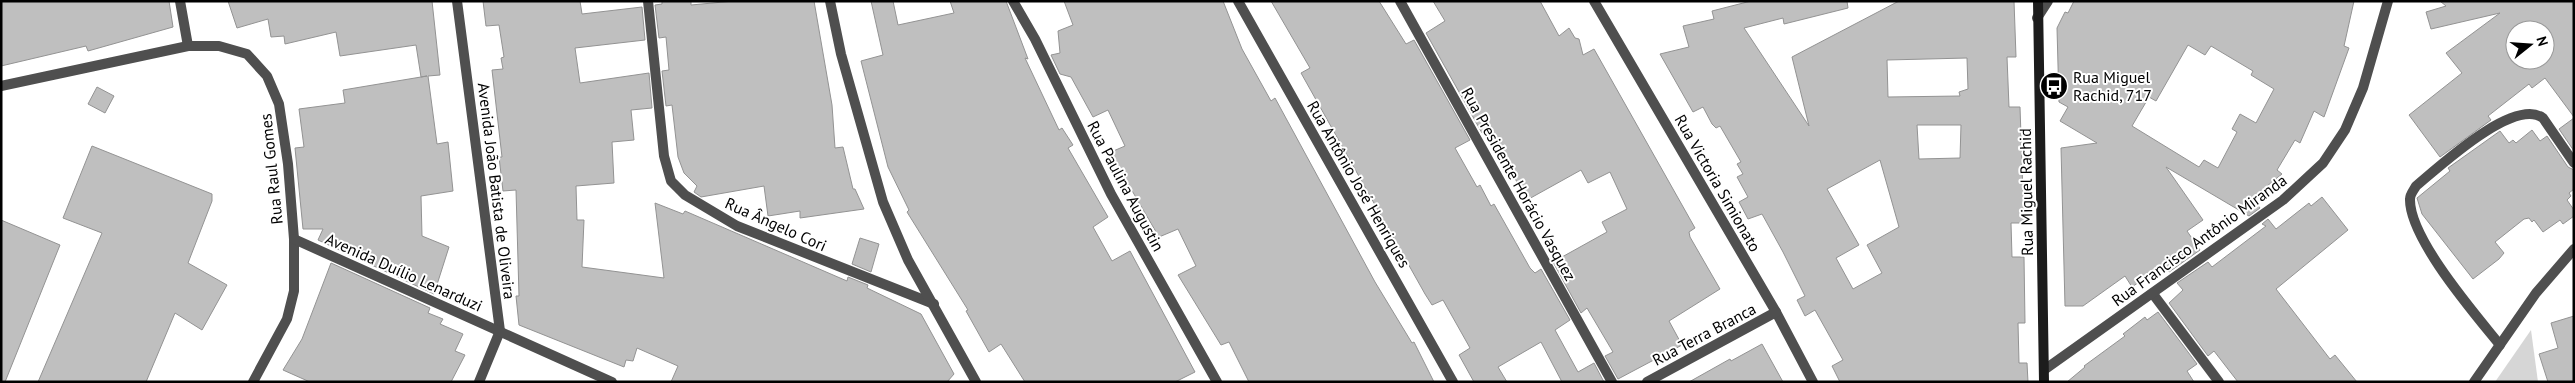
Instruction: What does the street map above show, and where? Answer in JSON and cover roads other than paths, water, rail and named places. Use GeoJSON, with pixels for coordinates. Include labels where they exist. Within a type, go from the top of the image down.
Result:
{"type":"FeatureCollection","features":[{"type":"Feature","properties":{"kind":"main road","name":"Rua Miguel Rachid"},"geometry":{"type":"LineString","coordinates":[[2038,1],[2044,382]]}},
{"type":"Feature","properties":{"kind":"street"},"geometry":{"type":"LineString","coordinates":[[180,1],[188,46]]}},
{"type":"Feature","properties":{"kind":"street","name":"Avenida João Batista de Oliveira"},"geometry":{"type":"LineString","coordinates":[[457,1],[500,331],[479,382]]}},
{"type":"Feature","properties":{"kind":"street","name":"Rua Ângelo Cori"},"geometry":{"type":"LineString","coordinates":[[648,1],[664,156],[671,181],[685,195],[737,226],[934,304]]}},
{"type":"Feature","properties":{"kind":"street"},"geometry":{"type":"LineString","coordinates":[[830,1],[841,54],[883,202],[908,260],[976,382]]}},
{"type":"Feature","properties":{"kind":"street","name":"Rua Paulina Augustin"},"geometry":{"type":"LineString","coordinates":[[1013,1],[1035,39],[1111,194],[1217,382]]}},
{"type":"Feature","properties":{"kind":"street","name":"Rua Antônio José Henriques"},"geometry":{"type":"LineString","coordinates":[[1238,1],[1453,382]]}},
{"type":"Feature","properties":{"kind":"street","name":"Rua Presidente Horácio Vasquez"},"geometry":{"type":"LineString","coordinates":[[1400,1],[1612,382]]}},
{"type":"Feature","properties":{"kind":"street","name":"Rua Victoria Simionato"},"geometry":{"type":"LineString","coordinates":[[1594,1],[1776,312],[1813,382]]}},
{"type":"Feature","properties":{"kind":"street"},"geometry":{"type":"LineString","coordinates":[[2037,18],[2048,1]]}},
{"type":"Feature","properties":{"kind":"street","name":"Rua Francisco Antônio Miranda"},"geometry":{"type":"LineString","coordinates":[[2044,370],[2283,200],[2323,163],[2345,130],[2363,88],[2388,1]]}},
{"type":"Feature","properties":{"kind":"street","name":"Rua Raul Gomes"},"geometry":{"type":"LineString","coordinates":[[1,86],[188,46],[219,46],[246,54],[267,76],[279,104],[288,164],[294,239],[294,291],[287,319],[253,382]]}},
{"type":"Feature","properties":{"kind":"street"},"geometry":{"type":"LineString","coordinates":[[2500,345],[2470,308],[2418,231],[2410,208],[2410,196],[2416,186],[2498,123],[2526,113],[2536,113],[2543,118],[2574,163]]}},
{"type":"Feature","properties":{"kind":"street","name":"Avenida Duílio Lenarduzi"},"geometry":{"type":"LineString","coordinates":[[294,239],[612,382]]}},
{"type":"Feature","properties":{"kind":"street"},"geometry":{"type":"LineString","coordinates":[[2474,382],[2536,293],[2574,249]]}},
{"type":"Feature","properties":{"kind":"street"},"geometry":{"type":"LineString","coordinates":[[2153,294],[2219,382]]}},
{"type":"Feature","properties":{"kind":"street","name":"Rua Terra Branca"},"geometry":{"type":"LineString","coordinates":[[1647,382],[1776,312]]}},
{"type":"Feature","properties":{"kind":"place","name":"Rua Miguel Rachid, 717"},"geometry":{"type":"Point","coordinates":[2054,86]}}]}
